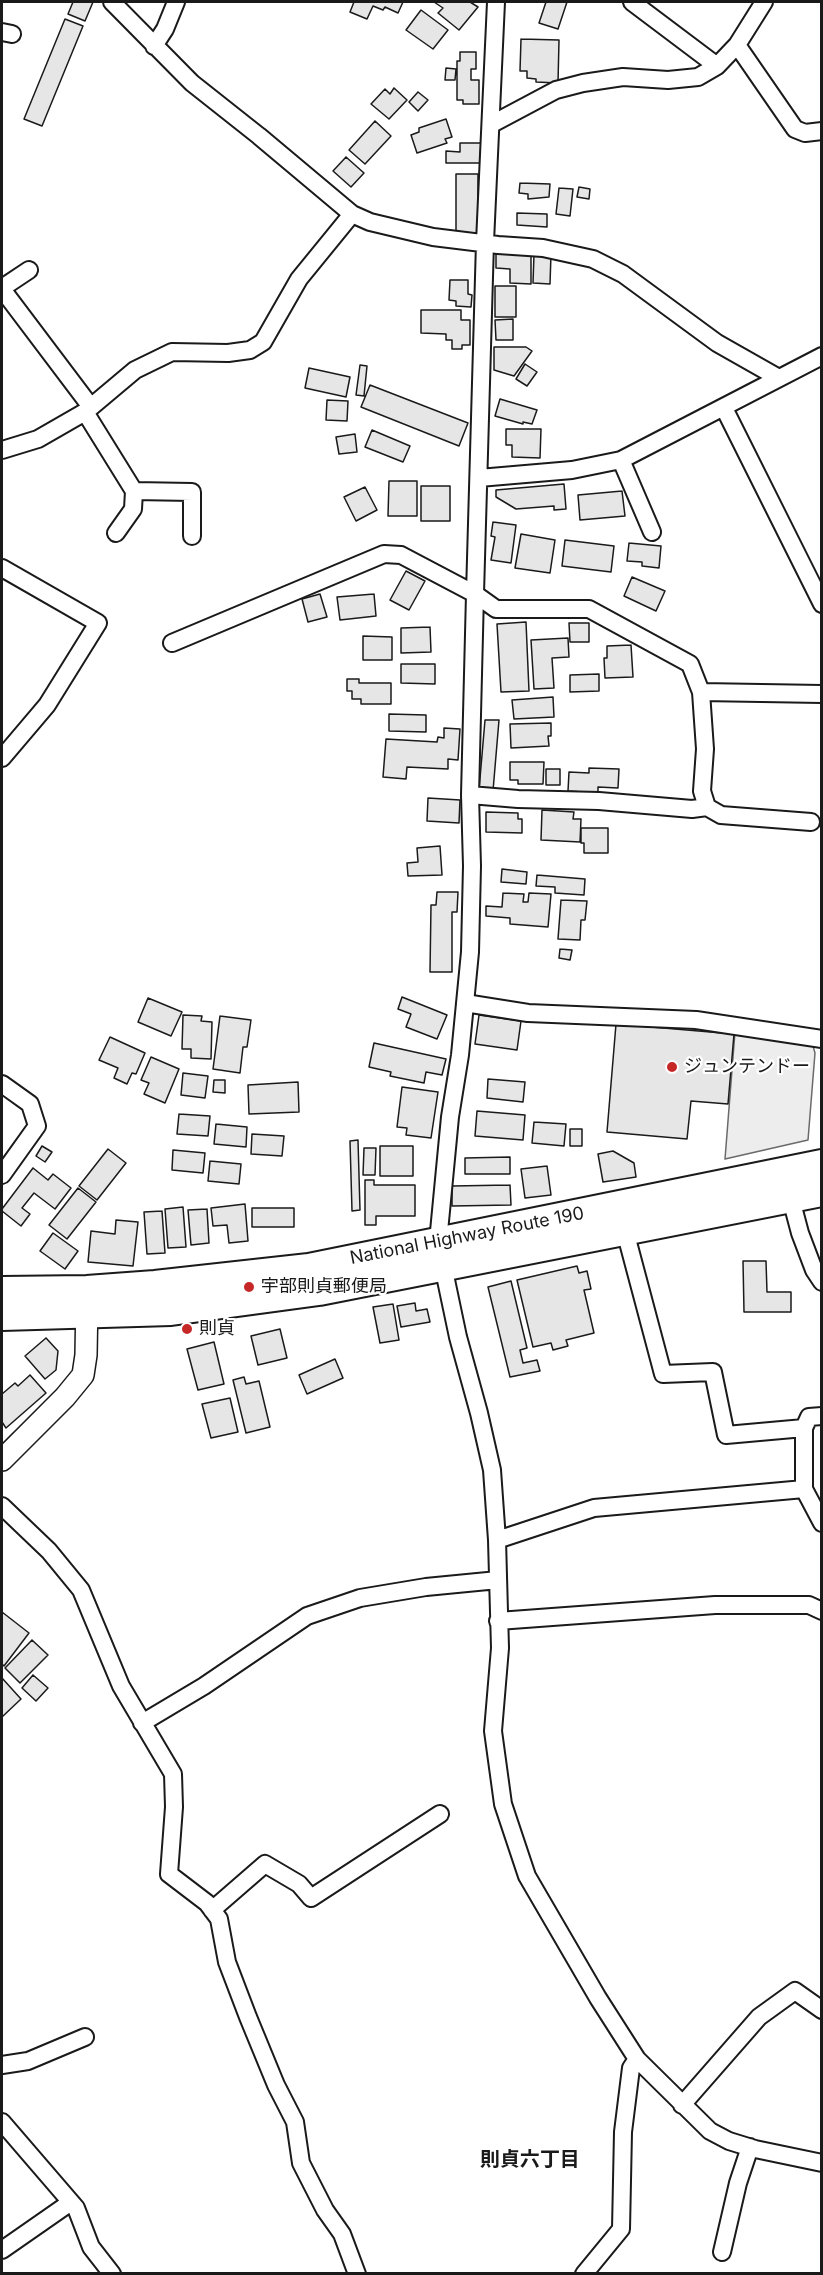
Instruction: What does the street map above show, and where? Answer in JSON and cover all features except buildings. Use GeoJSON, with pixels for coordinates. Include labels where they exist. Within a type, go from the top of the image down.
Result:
{"type":"FeatureCollection","features":[{"type":"Feature","properties":{"kind":"highway","name":"National Highway Route 190"},"geometry":{"type":"LineString","coordinates":[[441,1254],[822,1164]]}},
{"type":"Feature","properties":{"kind":"highway","name":"National Highway Route 190"},"geometry":{"type":"LineString","coordinates":[[2,1316],[87,1302],[166,1284],[625,1231],[822,1192]]}},
{"type":"Feature","properties":{"kind":"highway","name":"National Highway Route 190"},"geometry":{"type":"LineString","coordinates":[[2,1291],[87,1302]]}},
{"type":"Feature","properties":{"kind":"street"},"geometry":{"type":"LineString","coordinates":[[112,2],[192,83],[352,214],[370,222],[433,237],[543,248],[593,259],[623,274],[717,343],[777,377]]}},
{"type":"Feature","properties":{"kind":"street"},"geometry":{"type":"LineString","coordinates":[[154,46],[165,29],[176,2]]}},
{"type":"Feature","properties":{"kind":"street"},"geometry":{"type":"LineString","coordinates":[[496,2],[485,242],[475,594],[470,795],[472,866],[470,952],[441,1254],[458,1337],[492,1470],[497,1540],[499,1659],[494,1731],[503,1804],[527,1876],[598,1998],[637,2059],[710,2131],[729,2141],[822,2163]]}},
{"type":"Feature","properties":{"kind":"street"},"geometry":{"type":"LineString","coordinates":[[632,2],[717,66]]}},
{"type":"Feature","properties":{"kind":"street"},"geometry":{"type":"LineString","coordinates":[[492,124],[556,90],[583,83],[623,77],[668,80],[698,77],[717,66],[737,45],[764,2]]}},
{"type":"Feature","properties":{"kind":"street"},"geometry":{"type":"LineString","coordinates":[[737,45],[795,129],[805,133],[822,131]]}},
{"type":"Feature","properties":{"kind":"street"},"geometry":{"type":"LineString","coordinates":[[2,450],[38,439],[88,410],[135,370],[172,352],[228,353],[250,350],[263,342],[299,279],[352,214]]}},
{"type":"Feature","properties":{"kind":"street"},"geometry":{"type":"LineString","coordinates":[[29,270],[2,289],[88,410],[134,491],[133,508],[116,533]]}},
{"type":"Feature","properties":{"kind":"street"},"geometry":{"type":"LineString","coordinates":[[479,478],[572,470],[621,460],[724,408],[777,377],[819,362]]}},
{"type":"Feature","properties":{"kind":"street"},"geometry":{"type":"LineString","coordinates":[[724,408],[822,604]]}},
{"type":"Feature","properties":{"kind":"street"},"geometry":{"type":"LineString","coordinates":[[621,460],[652,532]]}},
{"type":"Feature","properties":{"kind":"street"},"geometry":{"type":"LineString","coordinates":[[134,491],[192,492],[192,536]]}},
{"type":"Feature","properties":{"kind":"street"},"geometry":{"type":"LineString","coordinates":[[172,643],[384,554],[401,555],[475,594],[496,609],[589,609],[690,664],[701,692],[705,749],[702,791],[707,807]]}},
{"type":"Feature","properties":{"kind":"street"},"geometry":{"type":"LineString","coordinates":[[2,568],[98,623],[47,705],[2,758]]}},
{"type":"Feature","properties":{"kind":"street"},"geometry":{"type":"LineString","coordinates":[[701,692],[822,694]]}},
{"type":"Feature","properties":{"kind":"street"},"geometry":{"type":"LineString","coordinates":[[470,795],[599,801],[693,809],[707,807],[721,815],[811,822]]}},
{"type":"Feature","properties":{"kind":"street"},"geometry":{"type":"LineString","coordinates":[[465,1003],[528,1013],[696,1020],[822,1039]]}},
{"type":"Feature","properties":{"kind":"street"},"geometry":{"type":"LineString","coordinates":[[2,1084],[30,1104],[37,1126],[2,1175]]}},
{"type":"Feature","properties":{"kind":"street"},"geometry":{"type":"LineString","coordinates":[[791,1199],[800,1233],[814,1270],[822,1282]]}},
{"type":"Feature","properties":{"kind":"street"},"geometry":{"type":"LineString","coordinates":[[625,1231],[663,1374],[713,1372],[726,1435],[804,1428]]}},
{"type":"Feature","properties":{"kind":"street"},"geometry":{"type":"LineString","coordinates":[[2,1460],[65,1397],[83,1375],[86,1355],[87,1302]]}},
{"type":"Feature","properties":{"kind":"street"},"geometry":{"type":"LineString","coordinates":[[822,1416],[809,1417],[804,1428],[804,1489],[822,1523]]}},
{"type":"Feature","properties":{"kind":"street"},"geometry":{"type":"LineString","coordinates":[[497,1540],[594,1508],[804,1489]]}},
{"type":"Feature","properties":{"kind":"street"},"geometry":{"type":"LineString","coordinates":[[2,1506],[49,1551],[81,1590],[122,1686],[173,1774],[174,1807],[169,1874],[207,1903],[219,1919],[227,1962],[276,2085],[295,2122],[301,2163],[325,2210],[342,2234],[357,2274]]}},
{"type":"Feature","properties":{"kind":"street"},"geometry":{"type":"LineString","coordinates":[[142,1723],[204,1686],[307,1616],[360,1598],[426,1587],[498,1580]]}},
{"type":"Feature","properties":{"kind":"street"},"geometry":{"type":"LineString","coordinates":[[498,1621],[715,1605],[809,1605],[822,1611]]}},
{"type":"Feature","properties":{"kind":"street"},"geometry":{"type":"LineString","coordinates":[[212,1910],[265,1864],[299,1884],[311,1898],[440,1814]]}},
{"type":"Feature","properties":{"kind":"street"},"geometry":{"type":"LineString","coordinates":[[682,2105],[759,2017],[795,1991],[822,2010]]}},
{"type":"Feature","properties":{"kind":"street"},"geometry":{"type":"LineString","coordinates":[[2,2064],[28,2061],[85,2037]]}},
{"type":"Feature","properties":{"kind":"street"},"geometry":{"type":"LineString","coordinates":[[584,2274],[621,2229],[623,2132],[631,2068],[637,2059]]}},
{"type":"Feature","properties":{"kind":"street"},"geometry":{"type":"LineString","coordinates":[[2,2122],[76,2208],[91,2247],[111,2274]]}},
{"type":"Feature","properties":{"kind":"street"},"geometry":{"type":"LineString","coordinates":[[722,2252],[738,2184],[750,2147]]}},
{"type":"Feature","properties":{"kind":"street"},"geometry":{"type":"LineString","coordinates":[[2,2250],[71,2202]]}},
{"type":"Feature","properties":{"kind":"shaded area"},"geometry":{"type":"Polygon","coordinates":[[[735,1032],[809,1042],[813,1046],[815,1053],[808,1140],[725,1159],[735,1032]]]}},
{"type":"Feature","properties":{"kind":"place","name":"ジュンテンドー"},"geometry":{"type":"Point","coordinates":[672,1067]}},
{"type":"Feature","properties":{"kind":"place","name":"宇部則貞郵便局"},"geometry":{"type":"Point","coordinates":[249,1287]}},
{"type":"Feature","properties":{"kind":"place","name":"則貞"},"geometry":{"type":"Point","coordinates":[187,1329]}},
{"type":"Feature","properties":{"kind":"district","name":"則貞六丁目"},"geometry":{"type":"Point","coordinates":[530,2160]}}]}
